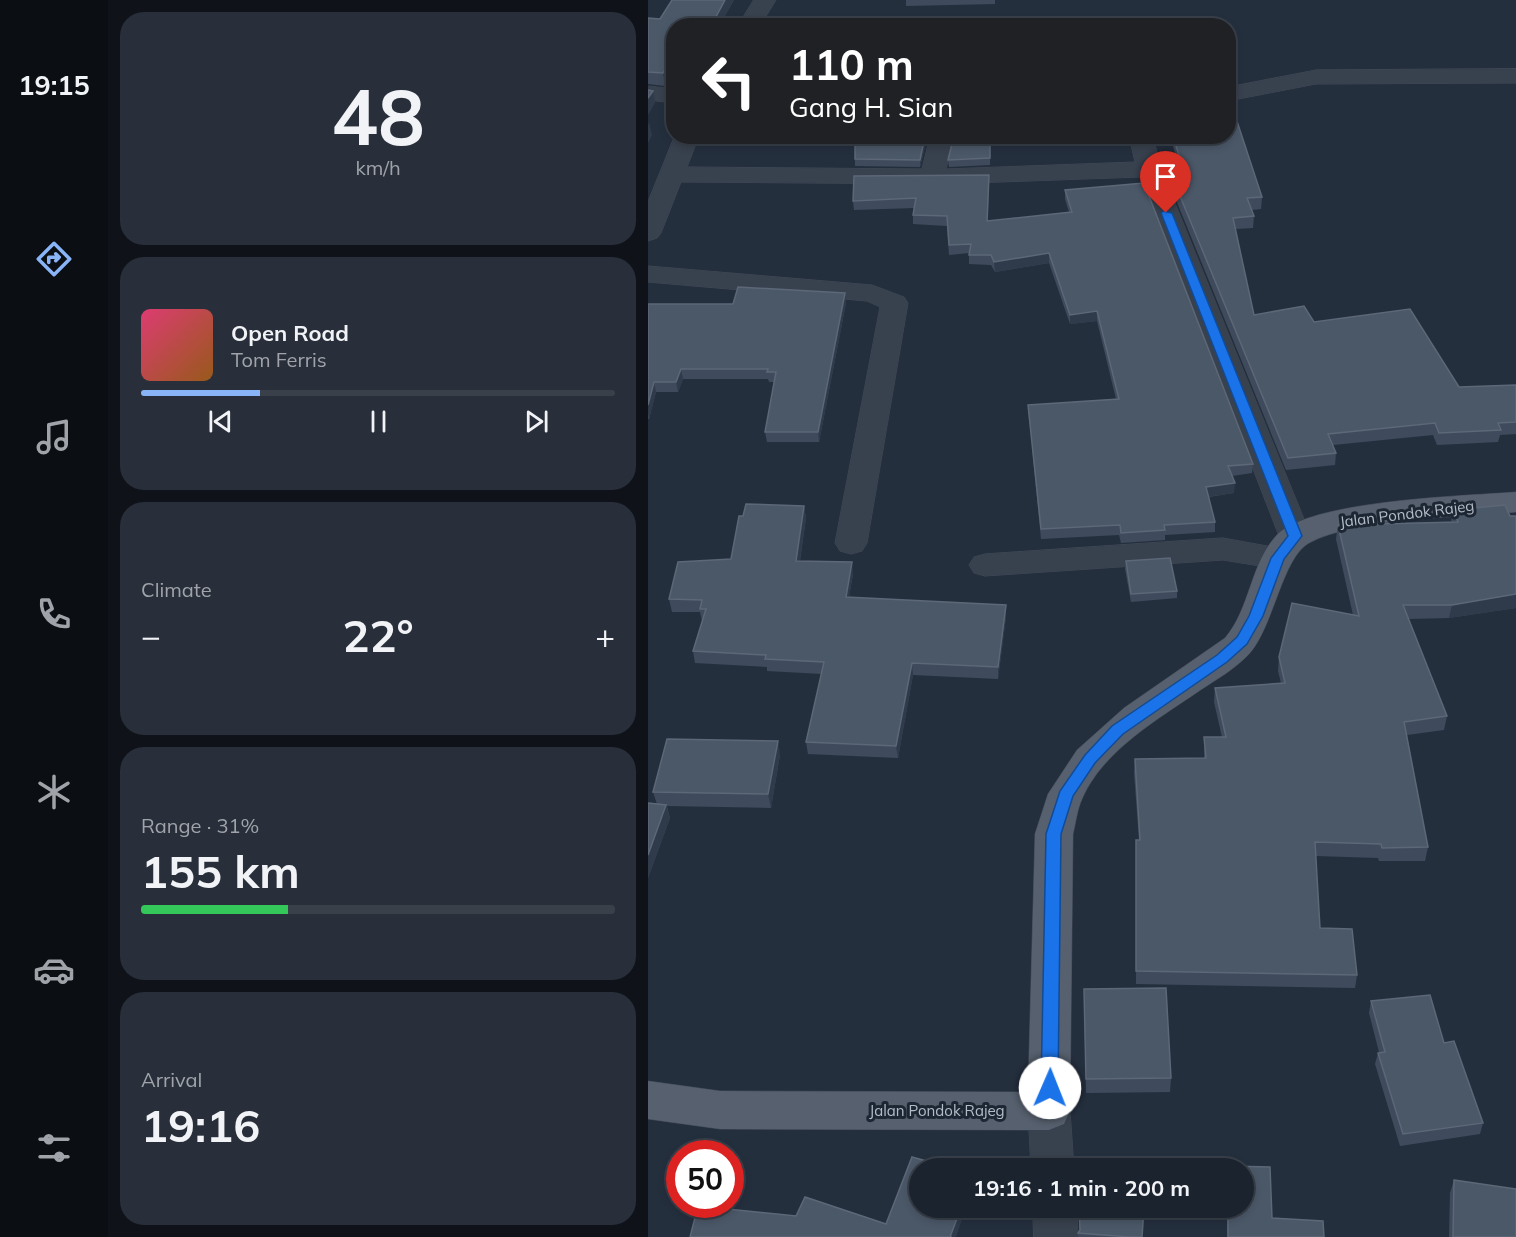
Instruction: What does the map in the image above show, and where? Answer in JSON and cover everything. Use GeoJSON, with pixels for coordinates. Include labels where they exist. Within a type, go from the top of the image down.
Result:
{"type":"FeatureCollection","features":[{"type":"Feature","properties":{"kind":"main road","name":"Jalan Pondok Rajeg"},"geometry":{"type":"LineString","coordinates":[[1286,547],[1333,523],[1516,502]]}},
{"type":"Feature","properties":{"kind":"main road"},"geometry":{"type":"LineString","coordinates":[[1050,1111],[1054,834],[1066,795],[1090,759],[1118,730],[1222,659],[1242,640],[1256,616],[1286,547]]}},
{"type":"Feature","properties":{"kind":"main road","name":"Jalan Pondok Rajeg"},"geometry":{"type":"LineString","coordinates":[[648,1100],[720,1110],[1050,1111]]}},
{"type":"Feature","properties":{"kind":"street"},"geometry":{"type":"LineString","coordinates":[[754,18],[765,0]]}},
{"type":"Feature","properties":{"kind":"street"},"geometry":{"type":"LineString","coordinates":[[1236,92],[1316,77],[1516,76]]}},
{"type":"Feature","properties":{"kind":"street"},"geometry":{"type":"LineString","coordinates":[[648,93],[666,95]]}},
{"type":"Feature","properties":{"kind":"street"},"geometry":{"type":"LineString","coordinates":[[648,233],[684,144]]}},
{"type":"Feature","properties":{"kind":"street"},"geometry":{"type":"LineString","coordinates":[[932,177],[940,144]]}},
{"type":"Feature","properties":{"kind":"street"},"geometry":{"type":"LineString","coordinates":[[985,565],[1286,547],[1149,169],[1143,144]]}},
{"type":"Feature","properties":{"kind":"street"},"geometry":{"type":"LineString","coordinates":[[672,174],[932,177],[1149,169]]}},
{"type":"Feature","properties":{"kind":"street"},"geometry":{"type":"LineString","coordinates":[[648,274],[872,293],[894,303],[851,543]]}},
{"type":"Feature","properties":{"kind":"street"},"geometry":{"type":"LineString","coordinates":[[1050,1111],[1052,1158]]}},
{"type":"Feature","properties":{"kind":"street"},"geometry":{"type":"LineString","coordinates":[[1055,1218],[1056,1237]]}},
{"type":"Feature","properties":{"kind":"building"},"geometry":{"type":"Polygon","coordinates":[[[672,0],[725,0],[715,18],[666,18],[666,68],[663,73],[648,72],[648,18],[660,19],[672,0]]]}},
{"type":"Feature","properties":{"kind":"building"},"geometry":{"type":"Polygon","coordinates":[[[1236,118],[1262,197],[1247,198],[1254,216],[1233,218],[1254,315],[1304,306],[1314,322],[1410,309],[1459,387],[1516,385],[1516,422],[1498,423],[1501,430],[1439,433],[1435,423],[1328,434],[1336,453],[1288,458],[1173,179],[1176,179],[1173,174],[1184,172],[1175,144],[1236,144],[1236,118]]]}},
{"type":"Feature","properties":{"kind":"building"},"geometry":{"type":"Polygon","coordinates":[[[855,144],[923,144],[920,160],[855,159],[855,144]]]}},
{"type":"Feature","properties":{"kind":"building"},"geometry":{"type":"Polygon","coordinates":[[[952,144],[990,144],[990,158],[948,160],[952,144]]]}},
{"type":"Feature","properties":{"kind":"building"},"geometry":{"type":"Polygon","coordinates":[[[989,175],[987,221],[1072,212],[1065,190],[1144,183],[1253,464],[1228,466],[1235,483],[1206,487],[1215,522],[1164,525],[1165,530],[1121,533],[1120,525],[1041,529],[1028,405],[1119,399],[1097,311],[1070,315],[1049,253],[994,262],[991,255],[969,255],[971,244],[949,245],[947,216],[913,215],[916,198],[853,201],[854,176],[989,175]]]}},
{"type":"Feature","properties":{"kind":"building"},"geometry":{"type":"Polygon","coordinates":[[[738,287],[845,293],[818,432],[765,432],[776,372],[767,372],[768,369],[681,369],[676,382],[654,382],[648,405],[648,304],[733,304],[738,287]]]}},
{"type":"Feature","properties":{"kind":"building"},"geometry":{"type":"Polygon","coordinates":[[[746,504],[804,506],[796,561],[852,562],[846,597],[1006,605],[998,667],[912,663],[896,746],[806,742],[824,662],[765,659],[766,655],[693,651],[706,609],[700,609],[702,600],[669,599],[678,562],[731,559],[739,516],[743,516],[746,504]]]}},
{"type":"Feature","properties":{"kind":"building"},"geometry":{"type":"Polygon","coordinates":[[[1505,505],[1510,516],[1516,516],[1516,594],[1452,605],[1403,605],[1447,716],[1404,722],[1428,847],[1382,848],[1381,844],[1315,842],[1320,928],[1352,929],[1357,975],[1136,971],[1136,840],[1140,840],[1135,759],[1206,758],[1204,737],[1226,737],[1215,688],[1285,683],[1279,657],[1292,603],[1359,616],[1338,525],[1458,522],[1453,510],[1505,505]]]}},
{"type":"Feature","properties":{"kind":"building"},"geometry":{"type":"Polygon","coordinates":[[[1170,558],[1177,591],[1131,594],[1126,561],[1170,558]]]}},
{"type":"Feature","properties":{"kind":"building"},"geometry":{"type":"Polygon","coordinates":[[[667,739],[778,741],[768,794],[653,792],[667,739]]]}},
{"type":"Feature","properties":{"kind":"building"},"geometry":{"type":"Polygon","coordinates":[[[648,803],[666,805],[648,855],[648,803]]]}},
{"type":"Feature","properties":{"kind":"building"},"geometry":{"type":"Polygon","coordinates":[[[1166,988],[1171,1078],[1086,1079],[1084,989],[1166,988]]]}},
{"type":"Feature","properties":{"kind":"building"},"geometry":{"type":"Polygon","coordinates":[[[1430,995],[1444,1043],[1454,1041],[1483,1123],[1403,1134],[1378,1053],[1385,1052],[1371,1001],[1430,995]]]}},
{"type":"Feature","properties":{"kind":"building"},"geometry":{"type":"Polygon","coordinates":[[[909,1165],[909,1218],[957,1218],[950,1237],[690,1237],[695,1218],[744,1218],[744,1211],[796,1216],[805,1197],[886,1224],[909,1165]]]}},
{"type":"Feature","properties":{"kind":"building"},"geometry":{"type":"Polygon","coordinates":[[[1254,1167],[1270,1167],[1272,1218],[1323,1221],[1324,1237],[1228,1237],[1228,1218],[1254,1218],[1254,1167]]]}},
{"type":"Feature","properties":{"kind":"building"},"geometry":{"type":"Polygon","coordinates":[[[1454,1180],[1516,1189],[1516,1237],[1453,1237],[1454,1180]]]}},
{"type":"Feature","properties":{"kind":"building"},"geometry":{"type":"Polygon","coordinates":[[[1079,1218],[1143,1218],[1142,1237],[1078,1233],[1079,1218]]]}},
{"type":"Feature","properties":{"kind":"route"},"geometry":{"type":"LineString","coordinates":[[1050,1088],[1054,834],[1066,795],[1090,759],[1118,730],[1222,659],[1242,640],[1256,616],[1278,558],[1295,536],[1166,213]]}}]}
